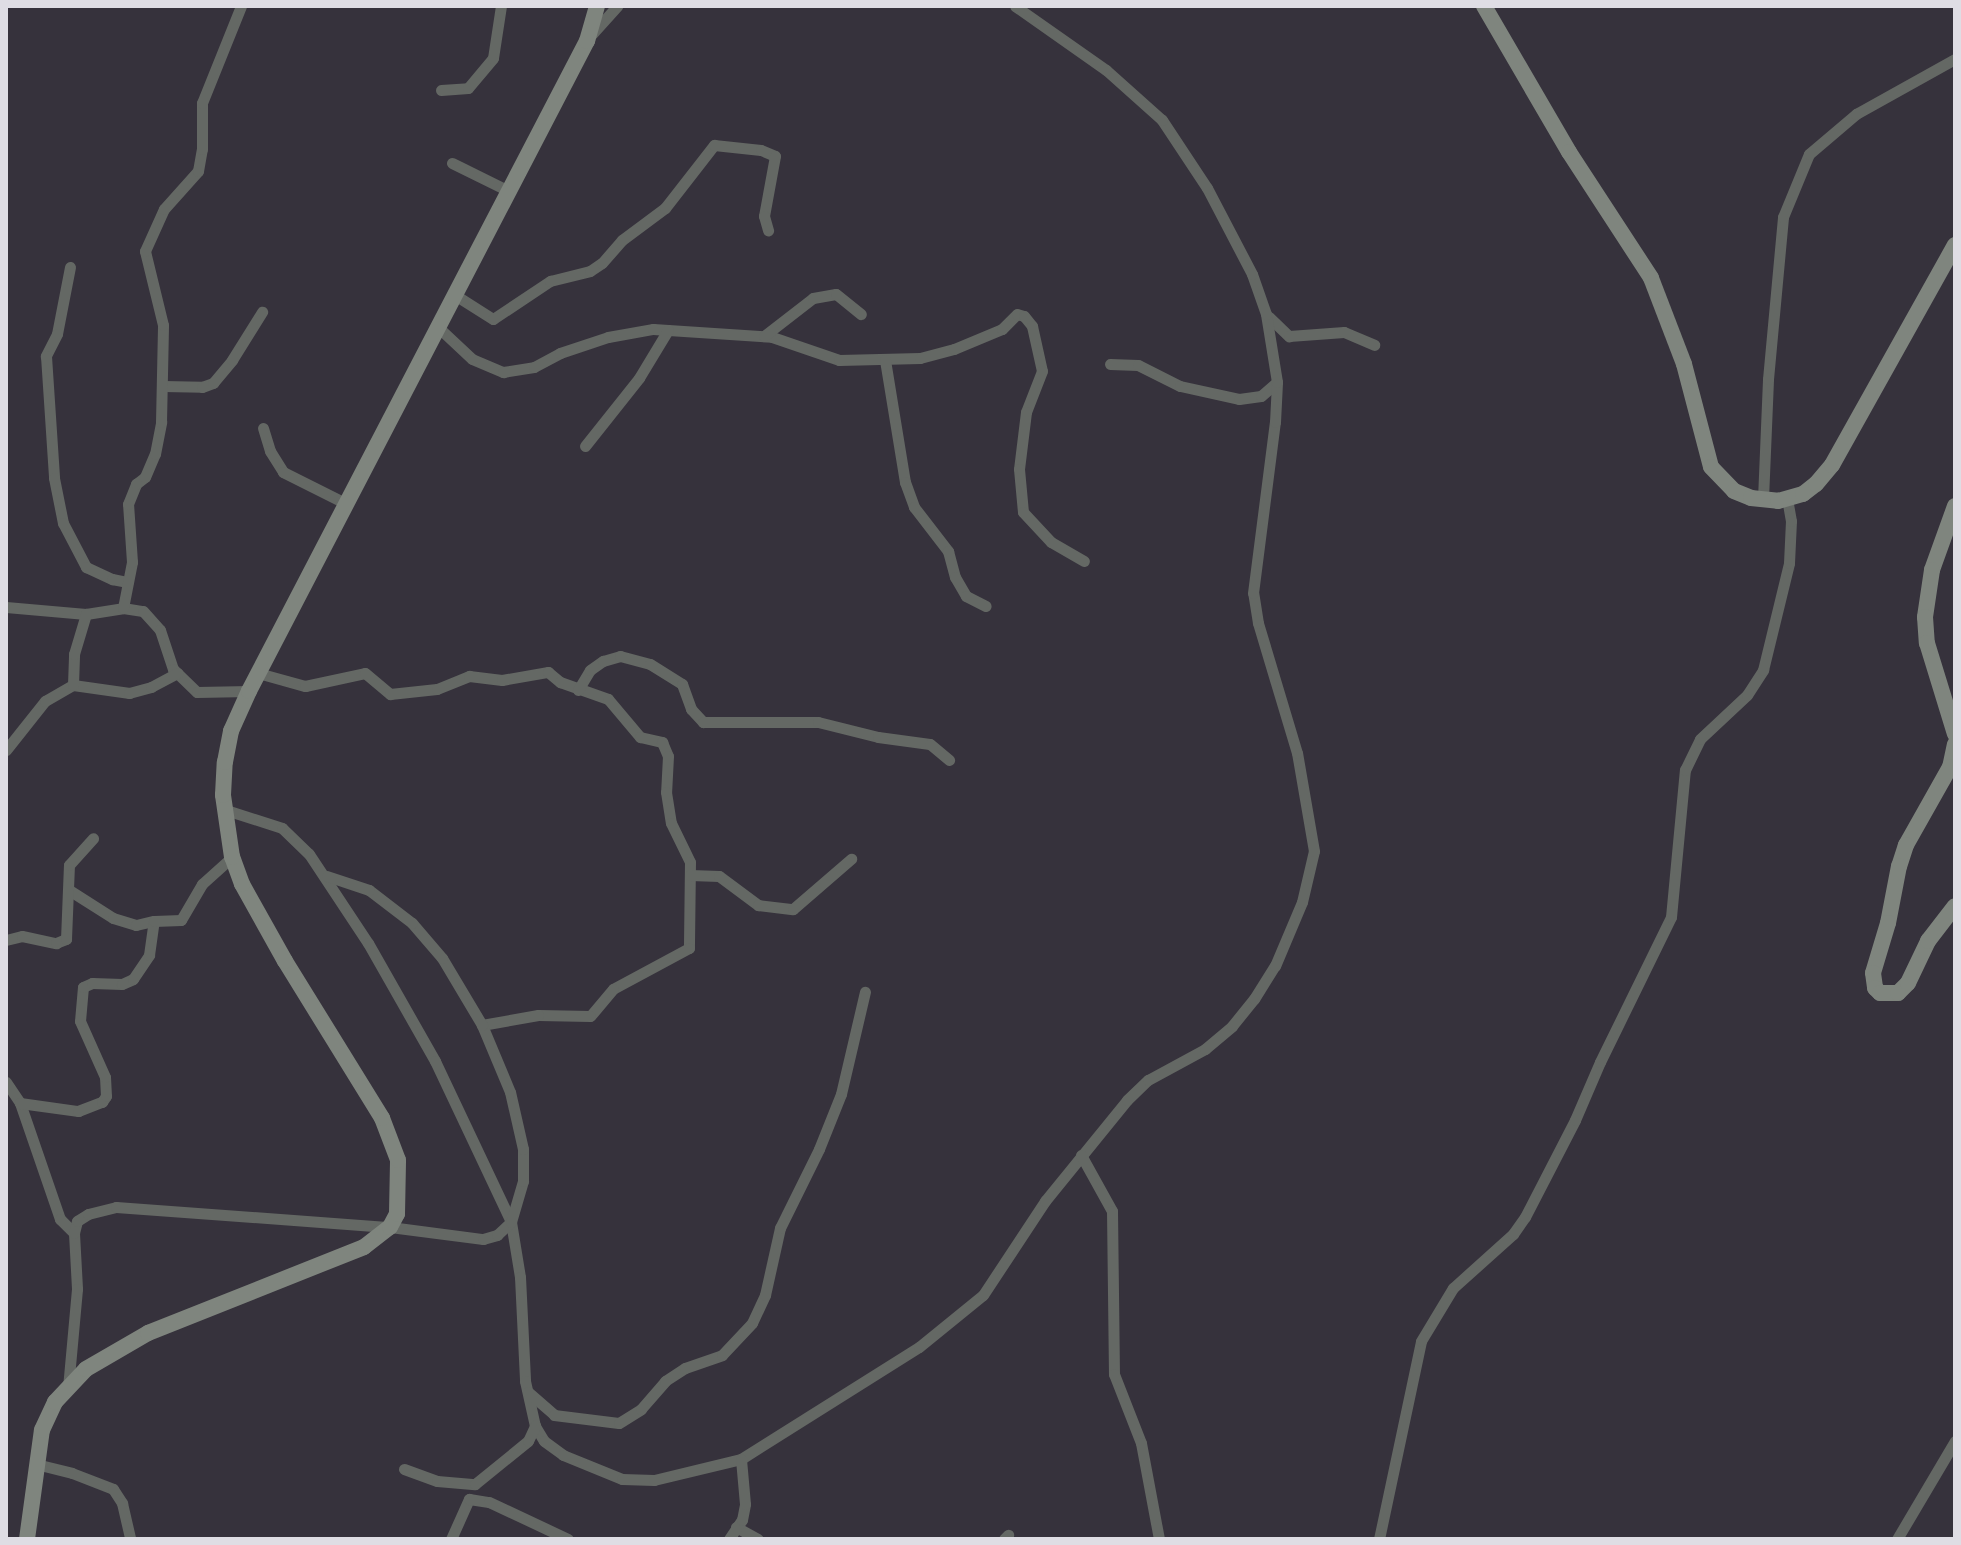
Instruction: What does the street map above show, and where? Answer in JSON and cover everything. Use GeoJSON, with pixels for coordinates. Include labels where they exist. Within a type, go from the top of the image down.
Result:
{"type":"FeatureCollection","features":[{"type":"Feature","properties":{"kind":"main road"},"geometry":{"type":"LineString","coordinates":[[27,1539],[42,1430],[55,1402],[86,1369],[148,1333],[364,1247],[390,1227],[400,1199],[395,1146],[382,1118],[285,961],[242,884],[232,857],[226,810],[225,762],[231,731],[249,691],[587,41],[597,6]]}},
{"type":"Feature","properties":{"kind":"main road"},"geometry":{"type":"LineString","coordinates":[[1484,6],[1569,152],[1661,298],[1684,364],[1711,467],[1734,491],[1763,499],[1787,499],[1803,494],[1832,465],[1955,245]]}},
{"type":"Feature","properties":{"kind":"main road"},"geometry":{"type":"LineString","coordinates":[[1955,506],[1932,570],[1925,617],[1927,643],[1955,734]]}},
{"type":"Feature","properties":{"kind":"main road"},"geometry":{"type":"LineString","coordinates":[[1955,744],[1950,767],[1906,845],[1899,866],[1886,934],[1873,973],[1875,988],[1880,993],[1898,993],[1908,983],[1928,941],[1955,906]]}},
{"type":"Feature","properties":{"kind":"street"},"geometry":{"type":"LineString","coordinates":[[123,608],[132,562],[128,504],[136,484],[145,477],[155,454],[163,386],[162,312],[145,251],[164,209],[198,171],[202,149],[202,103],[241,6]]}},
{"type":"Feature","properties":{"kind":"street"},"geometry":{"type":"LineString","coordinates":[[441,90],[468,88],[493,58],[501,6]]}},
{"type":"Feature","properties":{"kind":"street"},"geometry":{"type":"LineString","coordinates":[[587,41],[617,6]]}},
{"type":"Feature","properties":{"kind":"street"},"geometry":{"type":"LineString","coordinates":[[226,810],[282,828],[295,838],[327,876],[435,1061],[511,1222],[520,1277],[528,1392],[535,1426],[544,1441],[575,1462],[622,1479],[654,1480],[741,1459],[919,1347],[983,1295],[1045,1201],[1081,1155],[1148,1080],[1205,1049],[1232,1026],[1275,966],[1312,872],[1313,831],[1306,792],[1258,623],[1253,593],[1272,453],[1277,382],[1266,314],[1252,274],[1207,188],[1162,120],[1106,70],[1015,6]]}},
{"type":"Feature","properties":{"kind":"street"},"geometry":{"type":"LineString","coordinates":[[1763,499],[1768,379],[1783,217],[1809,154],[1856,114],[1955,59]]}},
{"type":"Feature","properties":{"kind":"street"},"geometry":{"type":"LineString","coordinates":[[455,295],[493,319],[550,281],[590,271],[622,240],[665,208],[714,145],[761,150],[775,156],[764,216],[768,230]]}},
{"type":"Feature","properties":{"kind":"street"},"geometry":{"type":"LineString","coordinates":[[452,163],[509,191]]}},
{"type":"Feature","properties":{"kind":"street"},"geometry":{"type":"LineString","coordinates":[[70,267],[57,334],[46,356],[54,478],[63,523],[86,567],[112,579],[128,582]]}},
{"type":"Feature","properties":{"kind":"street"},"geometry":{"type":"LineString","coordinates":[[764,336],[813,298],[836,294],[861,314]]}},
{"type":"Feature","properties":{"kind":"street"},"geometry":{"type":"LineString","coordinates":[[163,386],[202,387],[213,383],[232,360],[262,312]]}},
{"type":"Feature","properties":{"kind":"street"},"geometry":{"type":"LineString","coordinates":[[439,328],[472,359],[503,372],[534,367],[608,337],[668,330],[764,336],[792,342],[824,357],[885,360],[937,355],[1002,329],[1017,314],[1024,316],[1032,326],[1042,371],[1026,412],[1019,469],[1023,512],[1051,542],[1084,561]]}},
{"type":"Feature","properties":{"kind":"street"},"geometry":{"type":"LineString","coordinates":[[1266,314],[1289,336],[1344,332],[1374,345]]}},
{"type":"Feature","properties":{"kind":"street"},"geometry":{"type":"LineString","coordinates":[[585,446],[639,378],[668,330]]}},
{"type":"Feature","properties":{"kind":"street"},"geometry":{"type":"LineString","coordinates":[[885,360],[905,482],[914,507],[948,551],[955,577],[966,596],[986,606]]}},
{"type":"Feature","properties":{"kind":"street"},"geometry":{"type":"LineString","coordinates":[[1110,364],[1138,365],[1180,386],[1239,399],[1261,396],[1277,382]]}},
{"type":"Feature","properties":{"kind":"street"},"geometry":{"type":"LineString","coordinates":[[263,428],[270,451],[283,472],[347,504]]}},
{"type":"Feature","properties":{"kind":"street"},"geometry":{"type":"LineString","coordinates":[[1379,1539],[1421,1341],[1453,1288],[1513,1234],[1525,1217],[1575,1120],[1605,1050],[1671,917],[1685,770],[1700,739],[1747,695],[1763,670],[1789,563],[1791,521],[1787,499]]}},
{"type":"Feature","properties":{"kind":"street"},"geometry":{"type":"LineString","coordinates":[[6,607],[86,614],[123,608],[143,611],[167,643],[177,673],[197,692],[249,691]]}},
{"type":"Feature","properties":{"kind":"street"},"geometry":{"type":"LineString","coordinates":[[73,685],[74,654],[86,614]]}},
{"type":"Feature","properties":{"kind":"street"},"geometry":{"type":"LineString","coordinates":[[578,690],[590,670],[603,661],[620,656],[650,664],[682,684],[691,709],[703,722],[818,722],[878,737],[930,744],[949,760]]}},
{"type":"Feature","properties":{"kind":"street"},"geometry":{"type":"LineString","coordinates":[[258,673],[305,686],[325,685],[365,673],[384,693],[390,694],[437,689],[469,676],[502,680],[548,672],[578,690],[608,699],[640,737],[662,742],[668,750],[666,792],[671,823],[690,862],[691,941],[683,953],[613,989],[590,1016],[538,1015],[482,1025]]}},
{"type":"Feature","properties":{"kind":"street"},"geometry":{"type":"LineString","coordinates":[[6,750],[45,701],[73,685],[129,693],[151,687],[177,673]]}},
{"type":"Feature","properties":{"kind":"street"},"geometry":{"type":"LineString","coordinates":[[6,940],[22,936],[56,943],[66,939],[72,859],[93,838]]}},
{"type":"Feature","properties":{"kind":"street"},"geometry":{"type":"LineString","coordinates":[[69,890],[113,918],[136,925],[181,920],[202,884],[232,857]]}},
{"type":"Feature","properties":{"kind":"street"},"geometry":{"type":"LineString","coordinates":[[690,875],[719,876],[758,905],[793,909],[851,859]]}},
{"type":"Feature","properties":{"kind":"street"},"geometry":{"type":"LineString","coordinates":[[68,1387],[77,1289],[74,1233],[77,1221],[88,1214],[116,1207],[390,1227],[483,1239],[497,1235],[511,1222],[523,1181],[523,1149],[510,1092],[482,1025],[442,958],[412,923],[369,890],[327,876]]}},
{"type":"Feature","properties":{"kind":"street"},"geometry":{"type":"LineString","coordinates":[[20,1103],[78,1111],[102,1102],[106,1096],[105,1077],[80,1021],[81,994],[88,984],[122,984],[133,979],[149,955],[154,921]]}},
{"type":"Feature","properties":{"kind":"street"},"geometry":{"type":"LineString","coordinates":[[528,1392],[554,1415],[619,1423],[641,1409],[665,1381],[685,1368],[722,1355],[752,1323],[765,1295],[780,1228],[819,1149],[841,1094],[865,992]]}},
{"type":"Feature","properties":{"kind":"street"},"geometry":{"type":"LineString","coordinates":[[7,1087],[20,1103],[60,1219],[74,1233]]}},
{"type":"Feature","properties":{"kind":"street"},"geometry":{"type":"LineString","coordinates":[[1081,1155],[1112,1211],[1114,1374],[1141,1443],[1159,1539]]}},
{"type":"Feature","properties":{"kind":"street"},"geometry":{"type":"LineString","coordinates":[[404,1469],[437,1481],[475,1484],[528,1441],[535,1426]]}},
{"type":"Feature","properties":{"kind":"street"},"geometry":{"type":"LineString","coordinates":[[1897,1539],[1955,1441]]}},
{"type":"Feature","properties":{"kind":"street"},"geometry":{"type":"LineString","coordinates":[[729,1539],[745,1504],[741,1459]]}},
{"type":"Feature","properties":{"kind":"street"},"geometry":{"type":"LineString","coordinates":[[36,1464],[72,1473],[113,1489],[122,1503],[130,1539]]}},
{"type":"Feature","properties":{"kind":"street"},"geometry":{"type":"LineString","coordinates":[[451,1539],[469,1499],[489,1502],[568,1539]]}},
{"type":"Feature","properties":{"kind":"street"},"geometry":{"type":"LineString","coordinates":[[736,1527],[758,1539]]}}]}
